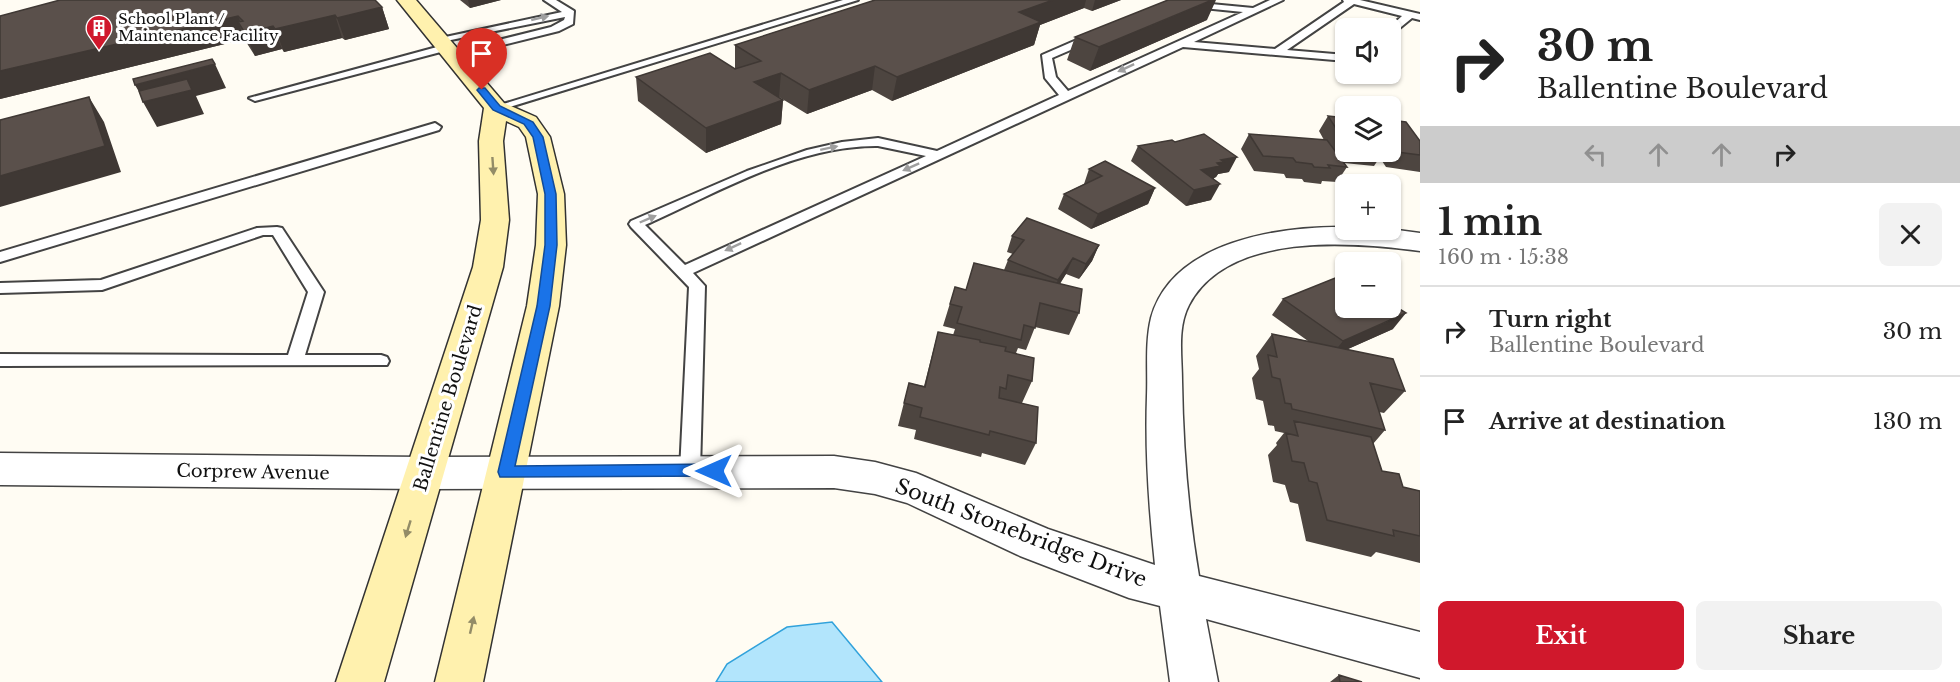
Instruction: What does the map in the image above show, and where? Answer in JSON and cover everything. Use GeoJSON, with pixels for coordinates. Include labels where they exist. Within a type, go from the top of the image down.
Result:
{"type":"FeatureCollection","features":[{"type":"Feature","properties":{"kind":"main road"},"geometry":{"type":"LineString","coordinates":[[405,0],[448,47],[496,108],[528,122],[538,137],[551,194],[551,245],[543,306],[459,682]]}},
{"type":"Feature","properties":{"kind":"main road","name":"Ballentine Boulevard"},"geometry":{"type":"LineString","coordinates":[[360,682],[488,267],[495,220],[490,141],[496,108]]}},
{"type":"Feature","properties":{"kind":"street"},"geometry":{"type":"LineString","coordinates":[[1194,682],[1178,591],[1164,412],[1167,319],[1182,291],[1199,274],[1221,259],[1246,248],[1293,238],[1336,235],[1384,236],[1420,242]]}},
{"type":"Feature","properties":{"kind":"street","name":"Corprew Avenue"},"geometry":{"type":"LineString","coordinates":[[0,469],[506,472]]}},
{"type":"Feature","properties":{"kind":"street","name":"South Stonebridge Drive"},"geometry":{"type":"LineString","coordinates":[[506,472],[834,472],[875,478],[916,489],[1046,547],[1129,578],[1420,655]]}},
{"type":"Feature","properties":{"kind":"lane"},"geometry":{"type":"LineString","coordinates":[[549,0],[571,13]]}},
{"type":"Feature","properties":{"kind":"lane"},"geometry":{"type":"LineString","coordinates":[[496,108],[853,0]]}},
{"type":"Feature","properties":{"kind":"lane"},"geometry":{"type":"LineString","coordinates":[[684,271],[1278,0]]}},
{"type":"Feature","properties":{"kind":"lane"},"geometry":{"type":"LineString","coordinates":[[1277,52],[1350,0],[1420,17]]}},
{"type":"Feature","properties":{"kind":"lane"},"geometry":{"type":"LineString","coordinates":[[1178,5],[1199,4],[1252,10]]}},
{"type":"Feature","properties":{"kind":"lane"},"geometry":{"type":"LineString","coordinates":[[448,47],[555,29],[569,21],[571,13]]}},
{"type":"Feature","properties":{"kind":"lane"},"geometry":{"type":"LineString","coordinates":[[255,98],[571,13]]}},
{"type":"Feature","properties":{"kind":"lane"},"geometry":{"type":"LineString","coordinates":[[1401,23],[1409,15]]}},
{"type":"Feature","properties":{"kind":"lane"},"geometry":{"type":"LineString","coordinates":[[1066,96],[1051,78],[1046,57],[1101,33]]}},
{"type":"Feature","properties":{"kind":"lane"},"geometry":{"type":"LineString","coordinates":[[1179,44],[1335,57]]}},
{"type":"Feature","properties":{"kind":"lane"},"geometry":{"type":"LineString","coordinates":[[0,257],[435,127]]}},
{"type":"Feature","properties":{"kind":"lane"},"geometry":{"type":"LineString","coordinates":[[690,471],[698,286],[636,224],[803,154],[871,142],[893,144],[938,155]]}},
{"type":"Feature","properties":{"kind":"lane"},"geometry":{"type":"LineString","coordinates":[[0,288],[102,285],[262,231],[277,231],[316,292],[295,359]]}},
{"type":"Feature","properties":{"kind":"lane"},"geometry":{"type":"LineString","coordinates":[[0,360],[381,361]]}},
{"type":"Feature","properties":{"kind":"water"},"geometry":{"type":"Polygon","coordinates":[[[832,622],[882,682],[716,682],[727,664],[787,627],[832,622]]]}},
{"type":"Feature","properties":{"kind":"building"},"geometry":{"type":"Polygon","coordinates":[[[60,0],[375,0],[382,7],[337,18],[335,15],[275,29],[273,26],[245,33],[238,22],[243,21],[238,16],[0,71],[0,16],[60,0]]]}},
{"type":"Feature","properties":{"kind":"building"},"geometry":{"type":"Polygon","coordinates":[[[875,0],[1053,0],[1019,12],[1041,22],[897,77],[875,66],[809,90],[781,73],[754,82],[783,100],[706,128],[636,77],[710,53],[735,69],[761,61],[735,45],[875,0]]]}},
{"type":"Feature","properties":{"kind":"building"},"geometry":{"type":"Polygon","coordinates":[[[1168,0],[1212,0],[1099,47],[1075,37],[1168,0]]]}},
{"type":"Feature","properties":{"kind":"building"},"geometry":{"type":"Polygon","coordinates":[[[212,59],[215,64],[135,85],[133,79],[212,59]]]}},
{"type":"Feature","properties":{"kind":"building"},"geometry":{"type":"Polygon","coordinates":[[[187,79],[192,90],[143,102],[139,91],[187,79]]]}},
{"type":"Feature","properties":{"kind":"building"},"geometry":{"type":"Polygon","coordinates":[[[89,97],[105,146],[0,176],[0,120],[89,97]]]}},
{"type":"Feature","properties":{"kind":"building"},"geometry":{"type":"Polygon","coordinates":[[[1328,116],[1335,117],[1335,127],[1328,116]]]}},
{"type":"Feature","properties":{"kind":"building"},"geometry":{"type":"Polygon","coordinates":[[[1401,121],[1406,122],[1420,141],[1420,155],[1401,153],[1401,121]]]}},
{"type":"Feature","properties":{"kind":"building"},"geometry":{"type":"Polygon","coordinates":[[[1204,134],[1237,157],[1221,160],[1224,162],[1217,163],[1220,166],[1201,170],[1220,184],[1194,190],[1138,146],[1172,140],[1175,142],[1204,134]]]}},
{"type":"Feature","properties":{"kind":"building"},"geometry":{"type":"Polygon","coordinates":[[[1249,134],[1327,140],[1335,151],[1335,162],[1343,162],[1347,167],[1328,165],[1330,168],[1314,167],[1312,164],[1296,162],[1293,158],[1263,156],[1249,134]]]}},
{"type":"Feature","properties":{"kind":"building"},"geometry":{"type":"Polygon","coordinates":[[[1105,161],[1155,188],[1098,214],[1064,194],[1102,176],[1089,169],[1105,161]]]}},
{"type":"Feature","properties":{"kind":"building"},"geometry":{"type":"Polygon","coordinates":[[[1027,218],[1099,245],[1086,264],[1073,258],[1058,280],[1008,260],[1024,240],[1012,236],[1027,218]]]}},
{"type":"Feature","properties":{"kind":"building"},"geometry":{"type":"Polygon","coordinates":[[[974,263],[1082,289],[1079,313],[1040,303],[1035,328],[1024,325],[1021,340],[957,323],[962,307],[950,304],[955,287],[966,290],[974,263]]]}},
{"type":"Feature","properties":{"kind":"building"},"geometry":{"type":"Polygon","coordinates":[[[1335,278],[1335,318],[1395,318],[1343,341],[1283,299],[1335,278]]]}},
{"type":"Feature","properties":{"kind":"building"},"geometry":{"type":"Polygon","coordinates":[[[938,332],[1006,347],[1005,351],[1034,358],[1032,381],[1008,375],[1006,389],[1000,387],[999,398],[1038,407],[1036,443],[990,431],[989,435],[920,417],[922,408],[904,403],[909,383],[925,387],[938,332]]]}},
{"type":"Feature","properties":{"kind":"building"},"geometry":{"type":"Polygon","coordinates":[[[1272,334],[1393,359],[1405,391],[1370,383],[1385,430],[1292,409],[1291,404],[1285,403],[1280,379],[1272,377],[1268,355],[1277,357],[1272,334]]]}},
{"type":"Feature","properties":{"kind":"building"},"geometry":{"type":"Polygon","coordinates":[[[1294,421],[1371,437],[1382,471],[1399,474],[1403,487],[1420,491],[1420,536],[1393,530],[1394,536],[1327,520],[1317,483],[1309,481],[1304,463],[1292,461],[1286,433],[1298,436],[1294,421]]]}},
{"type":"Feature","properties":{"kind":"building"},"geometry":{"type":"Polygon","coordinates":[[[1339,675],[1362,682],[1340,682],[1339,675]]]}},
{"type":"Feature","properties":{"kind":"place","name":"School Plant / Maintenance Facility"},"geometry":{"type":"Point","coordinates":[99,51]}},
{"type":"Feature","properties":{"kind":"route"},"geometry":{"type":"LineString","coordinates":[[482,90],[496,108],[528,122],[538,137],[551,194],[551,245],[543,306],[506,472],[714,471]]}}]}
